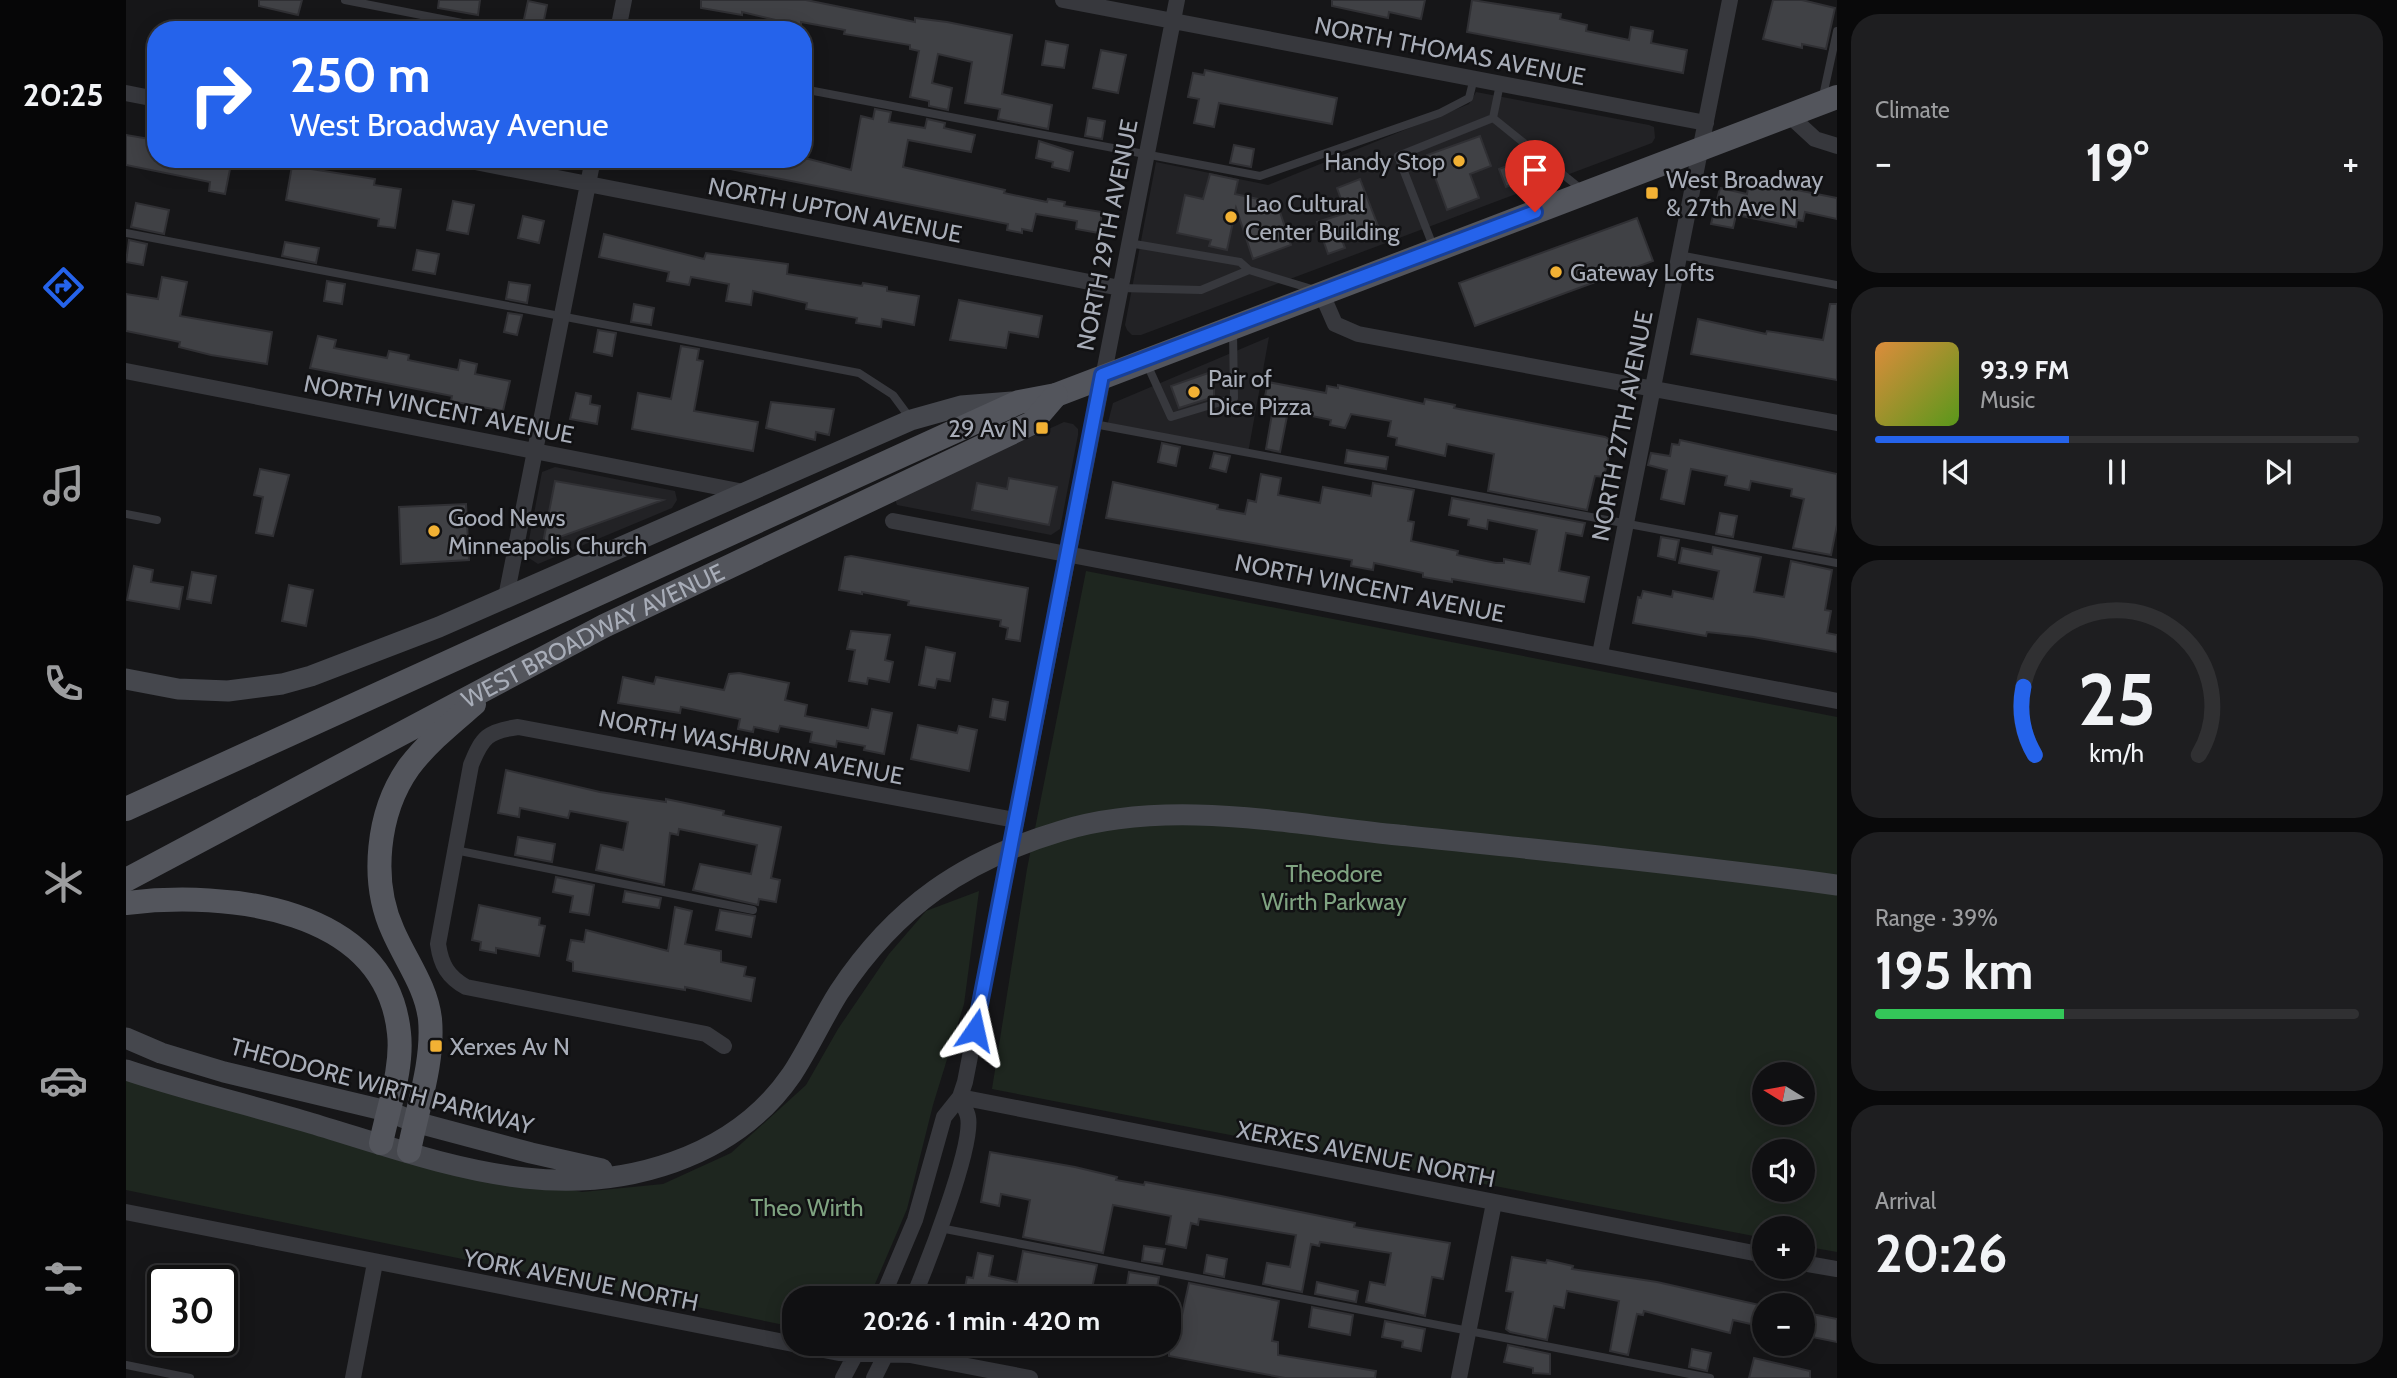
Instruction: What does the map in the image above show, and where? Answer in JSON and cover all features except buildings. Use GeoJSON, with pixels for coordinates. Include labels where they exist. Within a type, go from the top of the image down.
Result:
{"type":"FeatureCollection","features":[{"type":"Feature","properties":{"kind":"main road","name":"WEST BROADWAY AVENUE"},"geometry":{"type":"LineString","coordinates":[[126,809],[1019,402],[1056,395],[1102,375],[1830,100]]}},
{"type":"Feature","properties":{"kind":"main road","name":"WEST BROADWAY AVENUE"},"geometry":{"type":"LineString","coordinates":[[126,880],[507,675],[604,626],[1032,423],[1056,395]]}},
{"type":"Feature","properties":{"kind":"main road"},"geometry":{"type":"LineString","coordinates":[[409,1151],[429,1052],[430,1019],[416,973],[393,932],[383,900],[379,867],[389,810],[411,765],[445,729],[507,675]]}},
{"type":"Feature","properties":{"kind":"main road"},"geometry":{"type":"LineString","coordinates":[[126,903],[203,902],[264,908],[304,917],[324,925],[359,951],[387,986],[399,1033],[398,1063],[381,1143]]}},
{"type":"Feature","properties":{"kind":"street"},"geometry":{"type":"LineString","coordinates":[[620,21],[624,0]]}},
{"type":"Feature","properties":{"kind":"street","name":"NORTH THOMAS AVENUE"},"geometry":{"type":"LineString","coordinates":[[1063,0],[1706,123]]}},
{"type":"Feature","properties":{"kind":"street","name":"NORTH 29TH AVENUE"},"geometry":{"type":"LineString","coordinates":[[960,1097],[1177,0]]}},
{"type":"Feature","properties":{"kind":"street","name":"NORTH 27TH AVENUE"},"geometry":{"type":"LineString","coordinates":[[1600,654],[1730,0]]}},
{"type":"Feature","properties":{"kind":"street"},"geometry":{"type":"LineString","coordinates":[[126,93],[147,97]]}},
{"type":"Feature","properties":{"kind":"street"},"geometry":{"type":"LineString","coordinates":[[1789,115],[1815,139],[1837,146]]}},
{"type":"Feature","properties":{"kind":"street","name":"NORTH UPTON AVENUE"},"geometry":{"type":"LineString","coordinates":[[504,168],[1120,288]]}},
{"type":"Feature","properties":{"kind":"street"},"geometry":{"type":"LineString","coordinates":[[506,597],[591,168]]}},
{"type":"Feature","properties":{"kind":"street"},"geometry":{"type":"LineString","coordinates":[[1321,292],[1335,324],[1357,334],[1837,423]]}},
{"type":"Feature","properties":{"kind":"street","name":"NORTH VINCENT AVENUE"},"geometry":{"type":"LineString","coordinates":[[126,371],[744,492]]}},
{"type":"Feature","properties":{"kind":"street","name":"WEST BROADWAY AVENUE"},"geometry":{"type":"LineString","coordinates":[[126,679],[207,691],[282,684],[439,626],[911,420],[961,406],[1019,402]]}},
{"type":"Feature","properties":{"kind":"street","name":"NORTH VINCENT AVENUE"},"geometry":{"type":"LineString","coordinates":[[894,521],[1837,701]]}},
{"type":"Feature","properties":{"kind":"street","name":"NORTH WASHBURN AVENUE"},"geometry":{"type":"LineString","coordinates":[[455,850],[471,765],[481,741],[499,729],[518,727],[1015,820]]}},
{"type":"Feature","properties":{"kind":"street","name":"THEODORE WIRTH PARKWAY"},"geometry":{"type":"LineString","coordinates":[[126,1070],[450,1163],[524,1178],[553,1180],[629,1174],[672,1164],[738,1132],[765,1107],[792,1073],[841,989],[867,952],[897,920],[932,890],[969,866],[1064,830],[1120,817],[1201,817],[1682,864],[1837,885]]}},
{"type":"Feature","properties":{"kind":"street"},"geometry":{"type":"LineString","coordinates":[[455,850],[438,944],[440,959],[451,978],[466,987],[706,1034],[724,1046]]}},
{"type":"Feature","properties":{"kind":"street","name":"THEODORE WIRTH PARKWAY"},"geometry":{"type":"LineString","coordinates":[[126,1038],[161,1053],[224,1072],[387,1111],[415,1122],[531,1153],[629,1174]]}},
{"type":"Feature","properties":{"kind":"street"},"geometry":{"type":"LineString","coordinates":[[887,1286],[915,1220],[944,1117],[960,1097],[969,1119],[940,1228],[918,1286]]}},
{"type":"Feature","properties":{"kind":"street","name":"XERXES AVENUE NORTH"},"geometry":{"type":"LineString","coordinates":[[960,1097],[1752,1253]]}},
{"type":"Feature","properties":{"kind":"street"},"geometry":{"type":"LineString","coordinates":[[1459,1378],[1494,1203]]}},
{"type":"Feature","properties":{"kind":"street","name":"YORK AVENUE NORTH"},"geometry":{"type":"LineString","coordinates":[[126,1212],[375,1263],[782,1335]]}},
{"type":"Feature","properties":{"kind":"street"},"geometry":{"type":"LineString","coordinates":[[353,1378],[375,1263]]}},
{"type":"Feature","properties":{"kind":"street"},"geometry":{"type":"LineString","coordinates":[[1815,1265],[1837,1269]]}},
{"type":"Feature","properties":{"kind":"street"},"geometry":{"type":"LineString","coordinates":[[843,1378],[855,1356]]}},
{"type":"Feature","properties":{"kind":"street"},"geometry":{"type":"LineString","coordinates":[[874,1378],[885,1356]]}},
{"type":"Feature","properties":{"kind":"street","name":"YORK AVENUE NORTH"},"geometry":{"type":"LineString","coordinates":[[915,1356],[1030,1378]]}},
{"type":"Feature","properties":{"kind":"lane"},"geometry":{"type":"LineString","coordinates":[[345,0],[452,21]]}},
{"type":"Feature","properties":{"kind":"lane"},"geometry":{"type":"LineString","coordinates":[[1830,100],[1837,31]]}},
{"type":"Feature","properties":{"kind":"lane"},"geometry":{"type":"LineString","coordinates":[[812,91],[1260,176],[1440,113],[1469,98],[1474,78]]}},
{"type":"Feature","properties":{"kind":"lane"},"geometry":{"type":"LineString","coordinates":[[1493,118],[1500,83]]}},
{"type":"Feature","properties":{"kind":"lane"},"geometry":{"type":"LineString","coordinates":[[1493,118],[1586,194]]}},
{"type":"Feature","properties":{"kind":"lane"},"geometry":{"type":"LineString","coordinates":[[1435,250],[1398,156],[1493,118]]}},
{"type":"Feature","properties":{"kind":"lane"},"geometry":{"type":"LineString","coordinates":[[126,233],[859,373],[892,395],[911,420]]}},
{"type":"Feature","properties":{"kind":"lane"},"geometry":{"type":"LineString","coordinates":[[1129,243],[1240,262],[1249,270],[1321,292]]}},
{"type":"Feature","properties":{"kind":"lane"},"geometry":{"type":"LineString","coordinates":[[1679,255],[1837,285]]}},
{"type":"Feature","properties":{"kind":"lane"},"geometry":{"type":"LineString","coordinates":[[1120,288],[1200,290],[1249,270]]}},
{"type":"Feature","properties":{"kind":"lane"},"geometry":{"type":"LineString","coordinates":[[1145,359],[1171,418],[1234,398],[1232,326]]}},
{"type":"Feature","properties":{"kind":"lane"},"geometry":{"type":"LineString","coordinates":[[1094,424],[1837,563]]}},
{"type":"Feature","properties":{"kind":"lane"},"geometry":{"type":"LineString","coordinates":[[126,514],[157,520]]}},
{"type":"Feature","properties":{"kind":"lane"},"geometry":{"type":"LineString","coordinates":[[455,850],[753,909]]}},
{"type":"Feature","properties":{"kind":"lane"},"geometry":{"type":"LineString","coordinates":[[940,1228],[1710,1378]]}},
{"type":"Feature","properties":{"kind":"lane"},"geometry":{"type":"LineString","coordinates":[[126,1366],[190,1378]]}},
{"type":"Feature","properties":{"kind":"shaded area"},"geometry":{"type":"Polygon","coordinates":[[[1476,92],[1649,125],[1654,127],[1655,138],[1652,143],[1141,335],[1132,335],[1127,330],[1125,325],[1156,162],[1268,185],[1469,104],[1476,92]]]}},
{"type":"Feature","properties":{"kind":"shaded area"},"geometry":{"type":"Polygon","coordinates":[[[1269,337],[1248,453],[1107,426],[1113,403],[1269,337]]]}},
{"type":"Feature","properties":{"kind":"shaded area"},"geometry":{"type":"Polygon","coordinates":[[[1064,422],[1073,424],[1078,429],[1078,435],[1060,529],[1051,535],[897,505],[895,499],[1064,422]]]}},
{"type":"Feature","properties":{"kind":"shaded area"},"geometry":{"type":"Polygon","coordinates":[[[555,467],[675,491],[677,500],[672,508],[538,564],[529,558],[527,550],[542,472],[555,467]]]}},
{"type":"Feature","properties":{"kind":"green space","name":"Theodore Wirth Parkway"},"geometry":{"type":"Polygon","coordinates":[[[1086,571],[1837,717],[1837,1252],[1815,1248],[1815,1216],[1752,1216],[1752,1236],[992,1089],[1027,869],[1086,571]]]}},
{"type":"Feature","properties":{"kind":"green space","name":"Theo Wirth"},"geometry":{"type":"Polygon","coordinates":[[[979,891],[964,1004],[933,1105],[907,1209],[874,1286],[782,1286],[782,1325],[126,1190],[126,1062],[499,1174],[582,1192],[663,1184],[731,1153],[806,1085],[838,1029],[889,954],[926,911],[979,891]]]}},
{"type":"Feature","properties":{"kind":"place","name":"Handy Stop"},"geometry":{"type":"Point","coordinates":[1459,161]}},
{"type":"Feature","properties":{"kind":"place","name":"West Broadway & 27th Ave N"},"geometry":{"type":"Point","coordinates":[1652,193]}},
{"type":"Feature","properties":{"kind":"place","name":"Lao Cultural Center Building"},"geometry":{"type":"Point","coordinates":[1231,217]}},
{"type":"Feature","properties":{"kind":"place","name":"Gateway Lofts"},"geometry":{"type":"Point","coordinates":[1556,272]}},
{"type":"Feature","properties":{"kind":"place","name":"Pair of Dice Pizza"},"geometry":{"type":"Point","coordinates":[1194,392]}},
{"type":"Feature","properties":{"kind":"place","name":"29 Av N"},"geometry":{"type":"Point","coordinates":[1042,428]}},
{"type":"Feature","properties":{"kind":"place","name":"Good News Minneapolis Church"},"geometry":{"type":"Point","coordinates":[434,531]}},
{"type":"Feature","properties":{"kind":"place","name":"Xerxes Av N"},"geometry":{"type":"Point","coordinates":[436,1046]}},
{"type":"Feature","properties":{"kind":"route"},"geometry":{"type":"LineString","coordinates":[[975,1030],[1102,375],[1535,212]]}}]}
